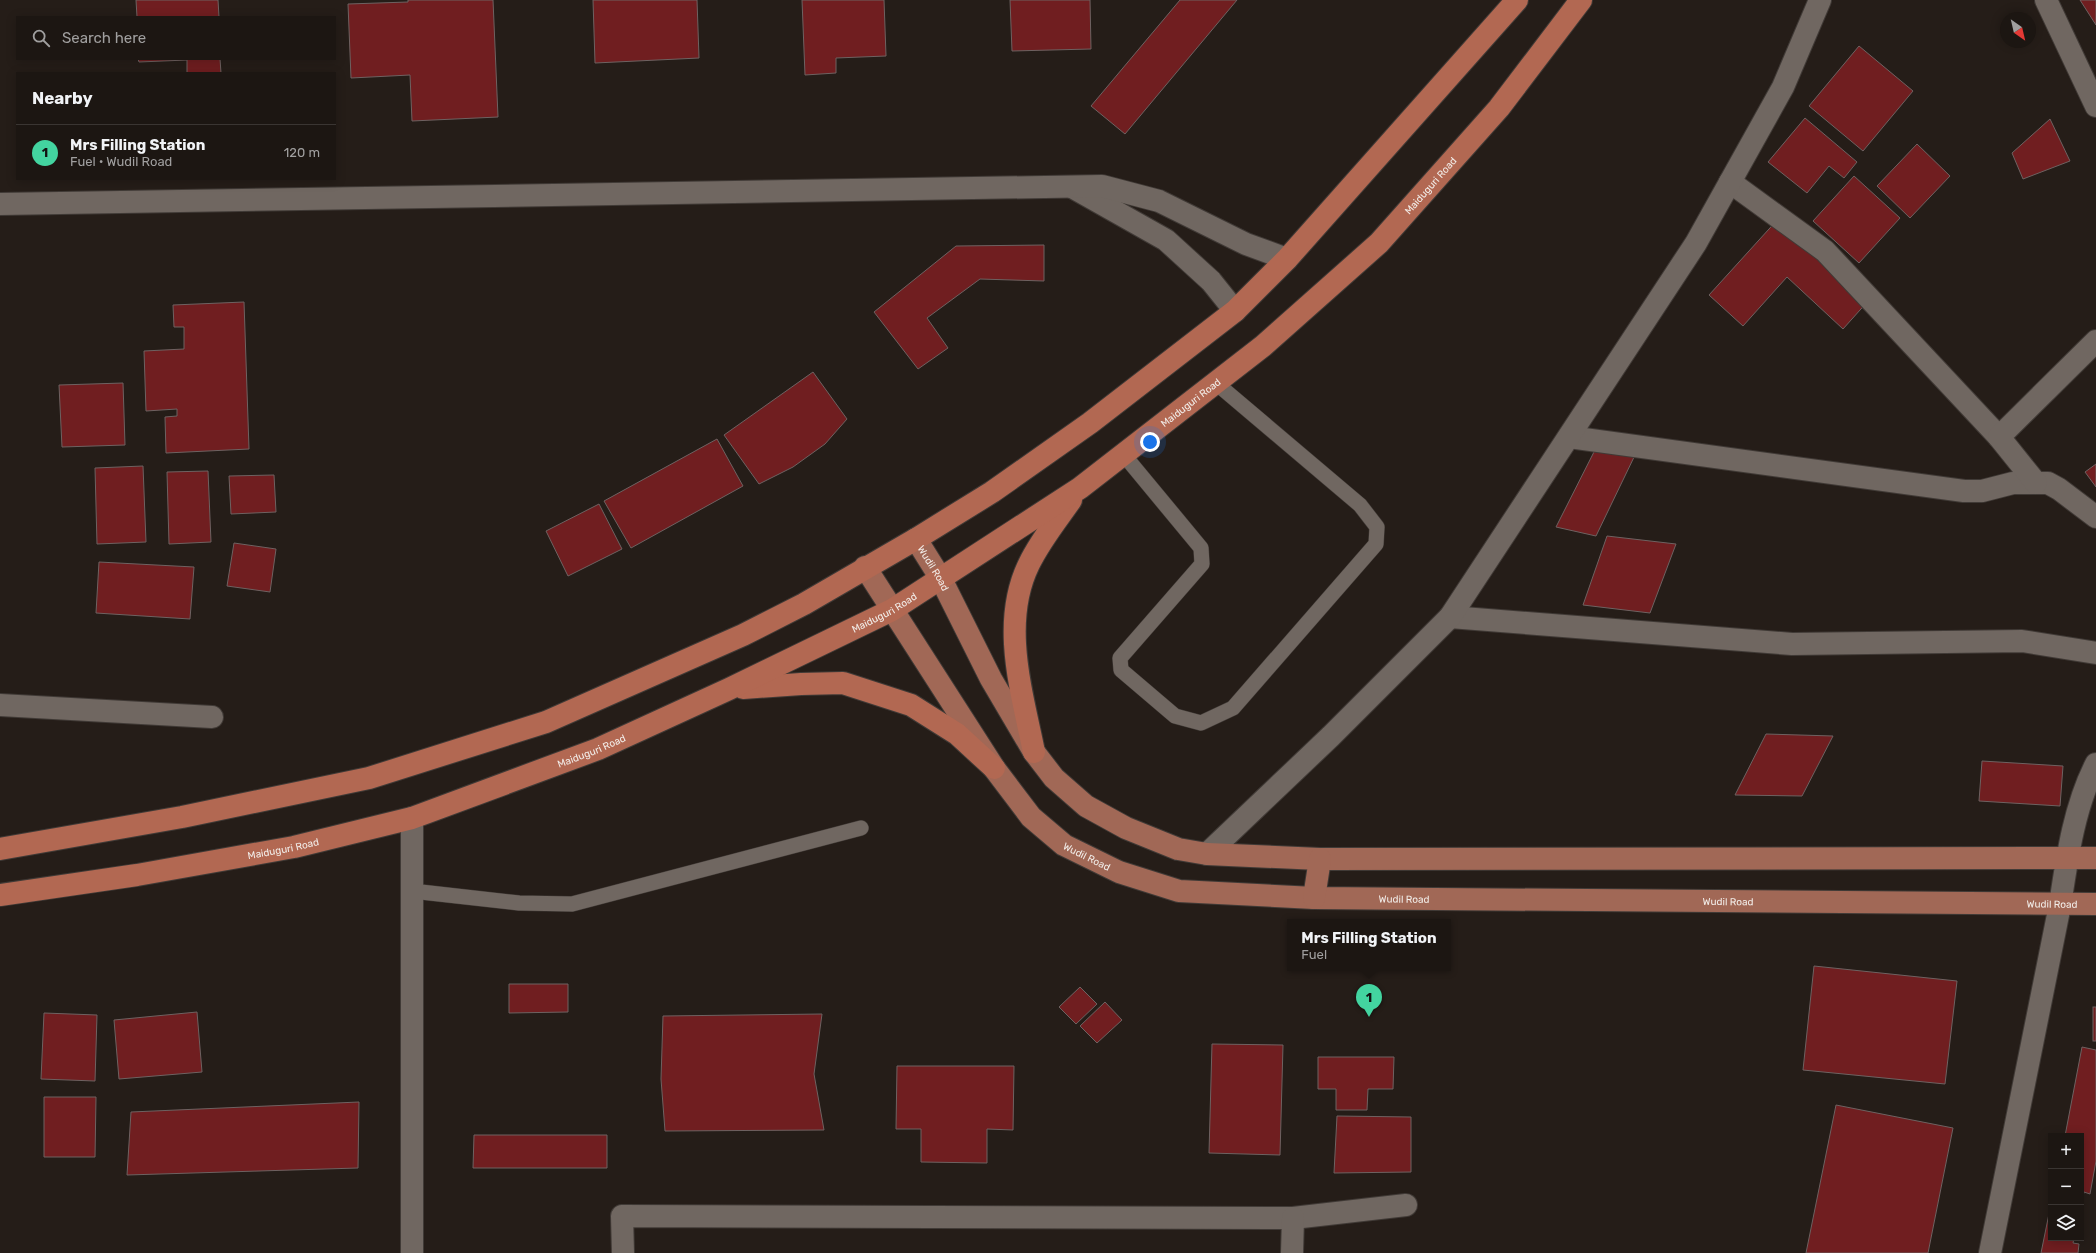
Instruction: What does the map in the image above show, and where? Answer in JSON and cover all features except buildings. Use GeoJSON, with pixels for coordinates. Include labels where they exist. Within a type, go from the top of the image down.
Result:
{"type":"FeatureCollection","features":[{"type":"Feature","properties":{"kind":"highway"},"geometry":{"type":"LineString","coordinates":[[0,849],[182,817],[369,778],[546,722],[743,635],[804,604],[916,539],[992,492],[1090,423],[1235,310],[1287,260],[1518,0]]}},
{"type":"Feature","properties":{"kind":"highway","name":"Maiduguri Road"},"geometry":{"type":"LineString","coordinates":[[0,895],[137,875],[294,847],[412,818],[598,749],[729,689],[892,610],[1080,488],[1263,346],[1379,243],[1499,108],[1581,0]]}},
{"type":"Feature","properties":{"kind":"highway"},"geometry":{"type":"LineString","coordinates":[[1034,752],[1020,683],[1015,642],[1016,606],[1029,564],[1049,531],[1080,488]]}},
{"type":"Feature","properties":{"kind":"highway"},"geometry":{"type":"LineString","coordinates":[[729,689],[801,684],[843,683],[911,705],[957,734],[994,768]]}},
{"type":"Feature","properties":{"kind":"main road","name":"Wudil Road"},"geometry":{"type":"LineString","coordinates":[[916,539],[941,579],[991,679],[1034,752],[1054,778],[1086,806],[1132,831],[1178,849],[1207,854],[1320,859],[2096,858]]}},
{"type":"Feature","properties":{"kind":"main road","name":"Wudil Road"},"geometry":{"type":"LineString","coordinates":[[865,568],[994,768],[1031,817],[1064,845],[1119,872],[1179,891],[1314,898],[2096,904]]}},
{"type":"Feature","properties":{"kind":"main road"},"geometry":{"type":"LineString","coordinates":[[1314,898],[1320,859]]}},
{"type":"Feature","properties":{"kind":"street"},"geometry":{"type":"LineString","coordinates":[[1207,854],[1331,736],[1450,617],[1696,243],[1783,87],[1820,0]]}},
{"type":"Feature","properties":{"kind":"street"},"geometry":{"type":"LineString","coordinates":[[2046,0],[2096,106]]}},
{"type":"Feature","properties":{"kind":"street"},"geometry":{"type":"LineString","coordinates":[[1730,182],[1825,251],[1999,437],[2036,483]]}},
{"type":"Feature","properties":{"kind":"street"},"geometry":{"type":"LineString","coordinates":[[1071,186],[1166,240],[1211,281],[1235,310]]}},
{"type":"Feature","properties":{"kind":"street"},"geometry":{"type":"LineString","coordinates":[[0,204],[1102,186],[1159,200],[1246,244],[1287,260]]}},
{"type":"Feature","properties":{"kind":"street"},"geometry":{"type":"LineString","coordinates":[[1999,437],[2096,341]]}},
{"type":"Feature","properties":{"kind":"street"},"geometry":{"type":"LineString","coordinates":[[1569,437],[1964,491],[1982,491],[2013,483],[2048,483],[2059,488],[2096,517]]}},
{"type":"Feature","properties":{"kind":"street"},"geometry":{"type":"LineString","coordinates":[[1450,617],[1792,644],[2022,641],[2096,653]]}},
{"type":"Feature","properties":{"kind":"street"},"geometry":{"type":"LineString","coordinates":[[0,705],[212,717]]}},
{"type":"Feature","properties":{"kind":"street"},"geometry":{"type":"LineString","coordinates":[[1990,1253],[2060,904],[2067,858],[2079,809],[2096,764]]}},
{"type":"Feature","properties":{"kind":"street"},"geometry":{"type":"LineString","coordinates":[[412,818],[412,1253]]}},
{"type":"Feature","properties":{"kind":"street"},"geometry":{"type":"LineString","coordinates":[[623,1253],[622,1216],[1293,1218],[1406,1205]]}},
{"type":"Feature","properties":{"kind":"street"},"geometry":{"type":"LineString","coordinates":[[1292,1253],[1293,1218]]}},
{"type":"Feature","properties":{"kind":"lane"},"geometry":{"type":"LineString","coordinates":[[1124,455],[1201,548],[1202,564],[1120,658],[1121,670],[1175,716],[1201,723],[1233,708],[1376,544],[1377,527],[1360,505],[1216,383]]}},
{"type":"Feature","properties":{"kind":"lane"},"geometry":{"type":"LineString","coordinates":[[412,891],[519,903],[572,904],[860,828]]}},
{"type":"Feature","properties":{"kind":"place","name":"Mrs Filling Station"},"geometry":{"type":"Point","coordinates":[1369,1017]}}]}
